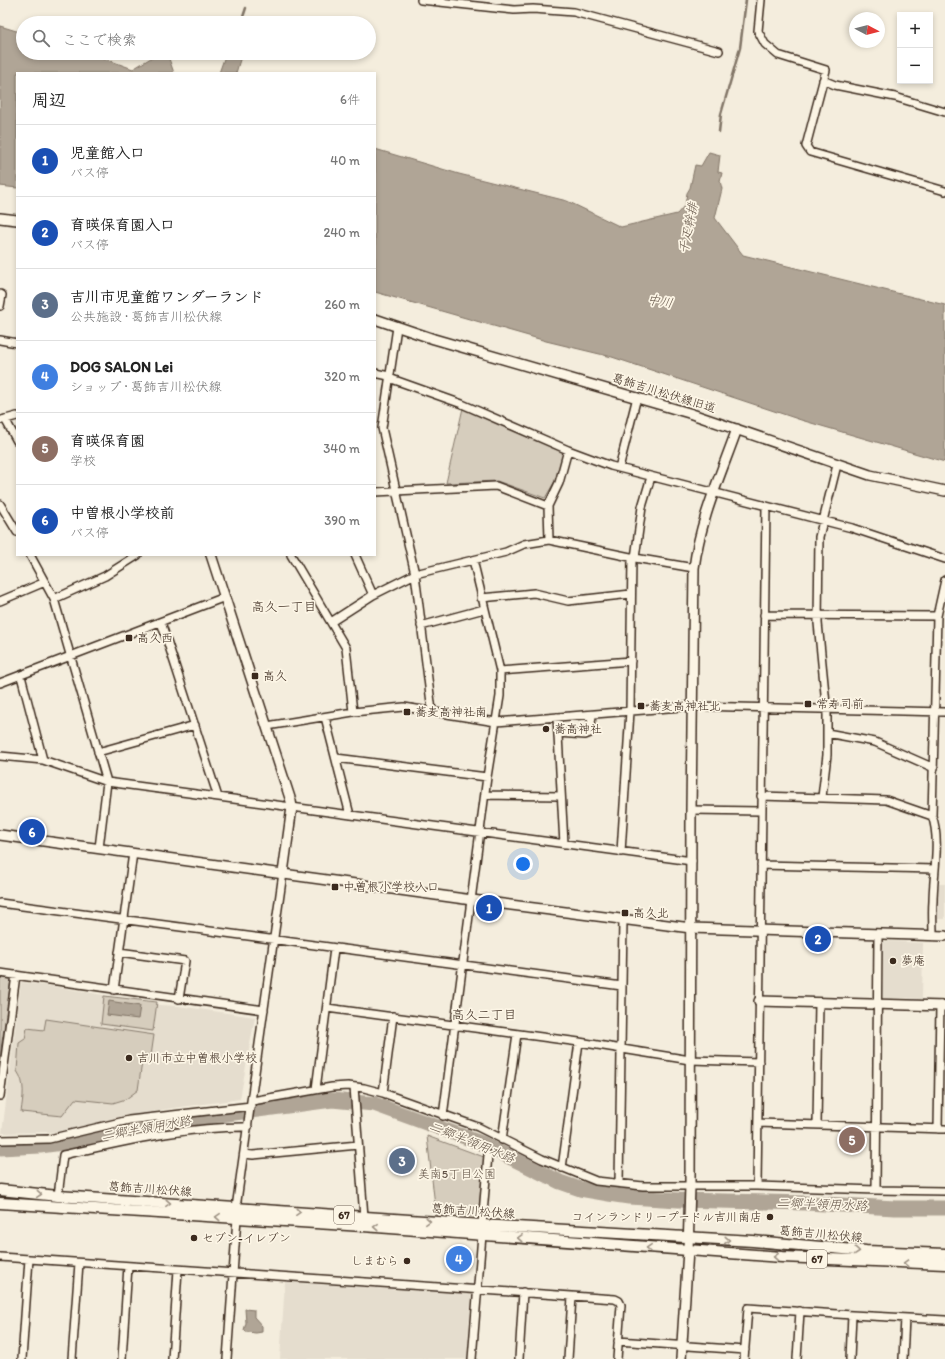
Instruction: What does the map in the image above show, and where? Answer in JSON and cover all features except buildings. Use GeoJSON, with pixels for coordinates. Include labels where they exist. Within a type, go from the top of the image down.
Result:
{"type":"FeatureCollection","features":[{"type":"Feature","properties":{"kind":"main road","name":"葛飾吉川松伏線"},"geometry":{"type":"LineString","coordinates":[[0,1190],[237,1213],[482,1230],[689,1237],[866,1251],[945,1254]]}},
{"type":"Feature","properties":{"kind":"main road","name":"葛飾吉川松伏線"},"geometry":{"type":"LineString","coordinates":[[0,1203],[364,1217],[688,1250],[789,1258],[945,1264]]}},
{"type":"Feature","properties":{"kind":"street"},"geometry":{"type":"LineString","coordinates":[[421,0],[514,10],[533,9],[574,12],[719,51]]}},
{"type":"Feature","properties":{"kind":"street"},"geometry":{"type":"LineString","coordinates":[[533,9],[534,0]]}},
{"type":"Feature","properties":{"kind":"street"},"geometry":{"type":"LineString","coordinates":[[761,0],[758,31],[765,44],[778,55],[826,70],[806,146],[810,152],[945,191]]}},
{"type":"Feature","properties":{"kind":"street"},"geometry":{"type":"LineString","coordinates":[[823,80],[835,85],[895,97],[945,112]]}},
{"type":"Feature","properties":{"kind":"street"},"geometry":{"type":"LineString","coordinates":[[0,218],[16,220]]}},
{"type":"Feature","properties":{"kind":"street"},"geometry":{"type":"LineString","coordinates":[[0,294],[2,295],[0,306]]}},
{"type":"Feature","properties":{"kind":"street","name":"葛飾吉川松伏線旧道"},"geometry":{"type":"LineString","coordinates":[[376,319],[434,339],[637,397],[737,429],[837,465],[870,475],[945,491]]}},
{"type":"Feature","properties":{"kind":"street"},"geometry":{"type":"LineString","coordinates":[[397,327],[382,428],[415,574],[432,711]]}},
{"type":"Feature","properties":{"kind":"street"},"geometry":{"type":"LineString","coordinates":[[0,340],[16,343]]}},
{"type":"Feature","properties":{"kind":"street"},"geometry":{"type":"LineString","coordinates":[[376,373],[462,404],[568,450],[619,468],[852,528],[945,559]]}},
{"type":"Feature","properties":{"kind":"street"},"geometry":{"type":"LineString","coordinates":[[619,468],[637,397]]}},
{"type":"Feature","properties":{"kind":"street"},"geometry":{"type":"LineString","coordinates":[[16,416],[2,420],[16,440]]}},
{"type":"Feature","properties":{"kind":"street"},"geometry":{"type":"LineString","coordinates":[[681,1359],[689,1237],[690,1188],[692,928],[691,810],[694,568],[702,530],[737,429]]}},
{"type":"Feature","properties":{"kind":"street"},"geometry":{"type":"LineString","coordinates":[[549,540],[548,506],[559,483],[568,450]]}},
{"type":"Feature","properties":{"kind":"street"},"geometry":{"type":"LineString","coordinates":[[822,797],[827,755],[827,708],[818,615],[819,537],[822,520],[837,465]]}},
{"type":"Feature","properties":{"kind":"street"},"geometry":{"type":"LineString","coordinates":[[621,852],[630,711],[631,594],[633,558],[642,507],[651,477]]}},
{"type":"Feature","properties":{"kind":"street"},"geometry":{"type":"LineString","coordinates":[[376,492],[496,486],[548,506]]}},
{"type":"Feature","properties":{"kind":"street"},"geometry":{"type":"LineString","coordinates":[[0,504],[16,530]]}},
{"type":"Feature","properties":{"kind":"street"},"geometry":{"type":"LineString","coordinates":[[757,1186],[766,506]]}},
{"type":"Feature","properties":{"kind":"street"},"geometry":{"type":"LineString","coordinates":[[331,622],[373,595],[415,574],[506,552],[524,544],[549,540],[633,558],[694,568]]}},
{"type":"Feature","properties":{"kind":"street"},"geometry":{"type":"LineString","coordinates":[[31,556],[54,599],[107,782],[99,848]]}},
{"type":"Feature","properties":{"kind":"street"},"geometry":{"type":"LineString","coordinates":[[54,599],[105,576],[136,556]]}},
{"type":"Feature","properties":{"kind":"street"},"geometry":{"type":"LineString","coordinates":[[211,556],[292,807],[237,1213],[227,1359]]}},
{"type":"Feature","properties":{"kind":"street"},"geometry":{"type":"LineString","coordinates":[[292,556],[346,648],[353,712]]}},
{"type":"Feature","properties":{"kind":"street"},"geometry":{"type":"LineString","coordinates":[[355,556],[373,595]]}},
{"type":"Feature","properties":{"kind":"street"},"geometry":{"type":"LineString","coordinates":[[443,1116],[481,833],[487,777],[500,696],[500,671],[472,560]]}},
{"type":"Feature","properties":{"kind":"street"},"geometry":{"type":"LineString","coordinates":[[933,935],[932,900],[935,869],[936,826],[932,816],[937,616],[945,580]]}},
{"type":"Feature","properties":{"kind":"street"},"geometry":{"type":"LineString","coordinates":[[0,601],[44,582]]}},
{"type":"Feature","properties":{"kind":"street"},"geometry":{"type":"LineString","coordinates":[[481,598],[534,593],[568,601],[631,594]]}},
{"type":"Feature","properties":{"kind":"street"},"geometry":{"type":"LineString","coordinates":[[0,683],[225,597]]}},
{"type":"Feature","properties":{"kind":"street"},"geometry":{"type":"LineString","coordinates":[[421,626],[484,609]]}},
{"type":"Feature","properties":{"kind":"street"},"geometry":{"type":"LineString","coordinates":[[764,615],[937,616]]}},
{"type":"Feature","properties":{"kind":"street"},"geometry":{"type":"LineString","coordinates":[[161,622],[218,797]]}},
{"type":"Feature","properties":{"kind":"street"},"geometry":{"type":"LineString","coordinates":[[500,671],[631,661]]}},
{"type":"Feature","properties":{"kind":"street"},"geometry":{"type":"LineString","coordinates":[[21,676],[43,760]]}},
{"type":"Feature","properties":{"kind":"street"},"geometry":{"type":"LineString","coordinates":[[267,726],[353,712],[404,707],[496,722],[693,706],[763,706],[945,712]]}},
{"type":"Feature","properties":{"kind":"street"},"geometry":{"type":"LineString","coordinates":[[558,733],[585,735],[590,733],[592,715]]}},
{"type":"Feature","properties":{"kind":"street"},"geometry":{"type":"LineString","coordinates":[[325,717],[350,815]]}},
{"type":"Feature","properties":{"kind":"street"},"geometry":{"type":"LineString","coordinates":[[557,717],[564,844]]}},
{"type":"Feature","properties":{"kind":"street"},"geometry":{"type":"LineString","coordinates":[[98,752],[195,725]]}},
{"type":"Feature","properties":{"kind":"street"},"geometry":{"type":"LineString","coordinates":[[827,733],[875,742],[934,768]]}},
{"type":"Feature","properties":{"kind":"street"},"geometry":{"type":"LineString","coordinates":[[0,756],[43,760],[107,782],[692,861]]}},
{"type":"Feature","properties":{"kind":"street"},"geometry":{"type":"LineString","coordinates":[[336,758],[487,777]]}},
{"type":"Feature","properties":{"kind":"street"},"geometry":{"type":"LineString","coordinates":[[485,795],[561,796]]}},
{"type":"Feature","properties":{"kind":"street"},"geometry":{"type":"LineString","coordinates":[[762,796],[886,800],[932,816]]}},
{"type":"Feature","properties":{"kind":"street"},"geometry":{"type":"LineString","coordinates":[[691,810],[761,811]]}},
{"type":"Feature","properties":{"kind":"street"},"geometry":{"type":"LineString","coordinates":[[0,835],[472,900],[692,928],[945,936]]}},
{"type":"Feature","properties":{"kind":"street"},"geometry":{"type":"LineString","coordinates":[[114,990],[133,853]]}},
{"type":"Feature","properties":{"kind":"street"},"geometry":{"type":"LineString","coordinates":[[761,865],[935,869]]}},
{"type":"Feature","properties":{"kind":"street"},"geometry":{"type":"LineString","coordinates":[[0,903],[334,949],[622,986]]}},
{"type":"Feature","properties":{"kind":"street"},"geometry":{"type":"LineString","coordinates":[[619,1183],[623,920]]}},
{"type":"Feature","properties":{"kind":"street"},"geometry":{"type":"LineString","coordinates":[[876,1190],[878,934]]}},
{"type":"Feature","properties":{"kind":"street"},"geometry":{"type":"LineString","coordinates":[[316,1089],[334,949]]}},
{"type":"Feature","properties":{"kind":"street"},"geometry":{"type":"LineString","coordinates":[[119,952],[185,961],[179,999]]}},
{"type":"Feature","properties":{"kind":"street"},"geometry":{"type":"LineString","coordinates":[[0,973],[264,1010]]}},
{"type":"Feature","properties":{"kind":"street"},"geometry":{"type":"LineString","coordinates":[[0,1096],[16,975]]}},
{"type":"Feature","properties":{"kind":"street"},"geometry":{"type":"LineString","coordinates":[[758,1123],[942,1129],[942,1006],[759,1001]]}},
{"type":"Feature","properties":{"kind":"street"},"geometry":{"type":"LineString","coordinates":[[817,1125],[819,1002]]}},
{"type":"Feature","properties":{"kind":"street"},"geometry":{"type":"LineString","coordinates":[[327,1008],[621,1048],[690,1060],[759,1062]]}},
{"type":"Feature","properties":{"kind":"street"},"geometry":{"type":"LineString","coordinates":[[383,1093],[393,1016]]}},
{"type":"Feature","properties":{"kind":"street"},"geometry":{"type":"LineString","coordinates":[[502,1140],[517,1034]]}},
{"type":"Feature","properties":{"kind":"street"},"geometry":{"type":"LineString","coordinates":[[562,1168],[579,1042]]}},
{"type":"Feature","properties":{"kind":"street"},"geometry":{"type":"LineString","coordinates":[[354,1087],[364,1217]]}},
{"type":"Feature","properties":{"kind":"street"},"geometry":{"type":"LineString","coordinates":[[0,1140],[50,1139],[129,1120],[252,1103],[316,1089],[354,1087],[383,1093],[478,1128],[562,1168],[596,1181],[643,1186],[690,1188],[757,1186],[876,1190],[945,1190]]}},
{"type":"Feature","properties":{"kind":"street"},"geometry":{"type":"LineString","coordinates":[[58,1196],[63,1155],[156,1136],[248,1124]]}},
{"type":"Feature","properties":{"kind":"street"},"geometry":{"type":"LineString","coordinates":[[244,1154],[253,1155],[358,1145]]}},
{"type":"Feature","properties":{"kind":"street"},"geometry":{"type":"LineString","coordinates":[[472,1359],[488,1155]]}},
{"type":"Feature","properties":{"kind":"street"},"geometry":{"type":"LineString","coordinates":[[0,1257],[615,1299],[619,1301],[620,1305],[617,1359]]}},
{"type":"Feature","properties":{"kind":"street"},"geometry":{"type":"LineString","coordinates":[[22,1359],[28,1259]]}},
{"type":"Feature","properties":{"kind":"street"},"geometry":{"type":"LineString","coordinates":[[72,1359],[79,1263]]}},
{"type":"Feature","properties":{"kind":"street"},"geometry":{"type":"LineString","coordinates":[[122,1359],[128,1266]]}},
{"type":"Feature","properties":{"kind":"street"},"geometry":{"type":"LineString","coordinates":[[172,1359],[178,1270]]}},
{"type":"Feature","properties":{"kind":"street"},"geometry":{"type":"LineString","coordinates":[[519,1359],[523,1292]]}},
{"type":"Feature","properties":{"kind":"street"},"geometry":{"type":"LineString","coordinates":[[568,1359],[572,1296]]}},
{"type":"Feature","properties":{"kind":"street"},"geometry":{"type":"LineString","coordinates":[[744,1359],[748,1308],[945,1320]]}},
{"type":"Feature","properties":{"kind":"street"},"geometry":{"type":"LineString","coordinates":[[797,1359],[800,1311]]}},
{"type":"Feature","properties":{"kind":"street"},"geometry":{"type":"LineString","coordinates":[[850,1359],[852,1315]]}},
{"type":"Feature","properties":{"kind":"street"},"geometry":{"type":"LineString","coordinates":[[903,1359],[905,1318]]}},
{"type":"Feature","properties":{"kind":"street"},"geometry":{"type":"LineString","coordinates":[[618,1341],[745,1350]]}},
{"type":"Feature","properties":{"kind":"shaded area"},"geometry":{"type":"Polygon","coordinates":[[[939,884],[945,884],[945,919],[936,919],[939,884]]]}},
{"type":"Feature","properties":{"kind":"shaded area"},"geometry":{"type":"Polygon","coordinates":[[[883,941],[923,943],[922,999],[883,998],[883,941]]]}},
{"type":"Feature","properties":{"kind":"shaded area","name":"吉川市立中曽根小学校"},"geometry":{"type":"Polygon","coordinates":[[[21,982],[159,1005],[178,1006],[255,1017],[240,1099],[167,1109],[58,1132],[2,1133],[21,982]]]}},
{"type":"Feature","properties":{"kind":"shaded area"},"geometry":{"type":"Polygon","coordinates":[[[285,1282],[468,1294],[472,1290],[467,1359],[280,1359],[285,1282]]]}},
{"type":"Feature","properties":{"kind":"green space"},"geometry":{"type":"Polygon","coordinates":[[[463,408],[565,452],[555,481],[545,498],[497,481],[446,483],[463,408]]]}},
{"type":"Feature","properties":{"kind":"green space"},"geometry":{"type":"Polygon","coordinates":[[[0,978],[11,979],[0,1056],[0,978]]]}},
{"type":"Feature","properties":{"kind":"green space"},"geometry":{"type":"Polygon","coordinates":[[[104,996],[157,1002],[153,1031],[101,1024],[104,996]]]}},
{"type":"Feature","properties":{"kind":"green space"},"geometry":{"type":"Polygon","coordinates":[[[46,1019],[154,1035],[151,1056],[143,1055],[138,1090],[126,1099],[113,1103],[75,1099],[62,1116],[21,1112],[23,1086],[17,1071],[19,1043],[25,1039],[27,1028],[44,1030],[46,1019]]]}},
{"type":"Feature","properties":{"kind":"green space","name":"美南5丁目公園"},"geometry":{"type":"Polygon","coordinates":[[[427,1136],[484,1157],[479,1211],[476,1216],[436,1214],[427,1136]]]}},
{"type":"Feature","properties":{"kind":"water"},"geometry":{"type":"Polygon","coordinates":[[[0,26],[16,31],[16,60],[108,60],[133,69],[148,60],[169,60],[174,72],[16,72],[16,188],[0,186],[0,26]]]}},
{"type":"Feature","properties":{"kind":"water"},"geometry":{"type":"Polygon","coordinates":[[[224,60],[240,60],[236,72],[219,72],[224,60]]]}},
{"type":"Feature","properties":{"kind":"water","name":"中川"},"geometry":{"type":"Polygon","coordinates":[[[376,149],[459,174],[567,201],[621,227],[677,214],[685,205],[695,165],[701,166],[709,152],[720,155],[718,172],[722,173],[720,181],[722,189],[715,218],[743,255],[945,305],[945,462],[801,420],[612,357],[546,341],[376,292],[376,149]]]}},
{"type":"Feature","properties":{"kind":"water"},"geometry":{"type":"Polygon","coordinates":[[[109,1001],[140,1006],[138,1019],[107,1015],[109,1001]]]}},
{"type":"Feature","properties":{"kind":"water"},"geometry":{"type":"Polygon","coordinates":[[[245,1309],[254,1310],[254,1317],[262,1326],[262,1332],[246,1332],[244,1330],[246,1323],[245,1309]]]}},
{"type":"Feature","properties":{"kind":"waterway","name":"千疋幹排"},"geometry":{"type":"LineString","coordinates":[[719,132],[721,114],[740,48],[746,0]]}},
{"type":"Feature","properties":{"kind":"waterway"},"geometry":{"type":"LineString","coordinates":[[243,16],[246,8]]}},
{"type":"Feature","properties":{"kind":"waterway","name":"二郷半領用水路"},"geometry":{"type":"LineString","coordinates":[[0,1148],[40,1146],[70,1142],[175,1121],[332,1100],[374,1104],[481,1143],[560,1182],[580,1189],[629,1197],[679,1200],[806,1203],[895,1208],[945,1208]]}},
{"type":"Feature","properties":{"kind":"place","name":"高久西"},"geometry":{"type":"Point","coordinates":[129,638]}},
{"type":"Feature","properties":{"kind":"place","name":"高久"},"geometry":{"type":"Point","coordinates":[255,676]}},
{"type":"Feature","properties":{"kind":"place","name":"常寿司前"},"geometry":{"type":"Point","coordinates":[808,704]}},
{"type":"Feature","properties":{"kind":"place","name":"蕎麦高神社北"},"geometry":{"type":"Point","coordinates":[641,706]}},
{"type":"Feature","properties":{"kind":"place","name":"蕎麦高神社南"},"geometry":{"type":"Point","coordinates":[407,712]}},
{"type":"Feature","properties":{"kind":"place","name":"蕎高神社"},"geometry":{"type":"Point","coordinates":[546,729]}},
{"type":"Feature","properties":{"kind":"place","name":"中曽根小学校前"},"geometry":{"type":"Point","coordinates":[32,832]}},
{"type":"Feature","properties":{"kind":"place","name":"中曽根小学校入口"},"geometry":{"type":"Point","coordinates":[335,887]}},
{"type":"Feature","properties":{"kind":"place","name":"児童館入口"},"geometry":{"type":"Point","coordinates":[489,908]}},
{"type":"Feature","properties":{"kind":"place","name":"高久北"},"geometry":{"type":"Point","coordinates":[625,913]}},
{"type":"Feature","properties":{"kind":"place","name":"育暎保育園入口"},"geometry":{"type":"Point","coordinates":[818,939]}},
{"type":"Feature","properties":{"kind":"place","name":"夢庵"},"geometry":{"type":"Point","coordinates":[893,961]}},
{"type":"Feature","properties":{"kind":"place","name":"吉川市立中曽根小学校"},"geometry":{"type":"Point","coordinates":[129,1058]}},
{"type":"Feature","properties":{"kind":"place","name":"育暎保育園"},"geometry":{"type":"Point","coordinates":[852,1140]}},
{"type":"Feature","properties":{"kind":"place","name":"吉川市児童館ワンダーランド"},"geometry":{"type":"Point","coordinates":[402,1161]}},
{"type":"Feature","properties":{"kind":"place","name":"コインランドリープードル吉川南店"},"geometry":{"type":"Point","coordinates":[770,1217]}},
{"type":"Feature","properties":{"kind":"place","name":"セブン-イレブン"},"geometry":{"type":"Point","coordinates":[194,1238]}},
{"type":"Feature","properties":{"kind":"place","name":"DOG SALON Lei"},"geometry":{"type":"Point","coordinates":[459,1259]}},
{"type":"Feature","properties":{"kind":"place","name":"しまむら"},"geometry":{"type":"Point","coordinates":[407,1261]}},
{"type":"Feature","properties":{"kind":"district","name":"高久一丁目"},"geometry":{"type":"Point","coordinates":[284,606]}},
{"type":"Feature","properties":{"kind":"district","name":"高久二丁目"},"geometry":{"type":"Point","coordinates":[484,1014]}}]}
